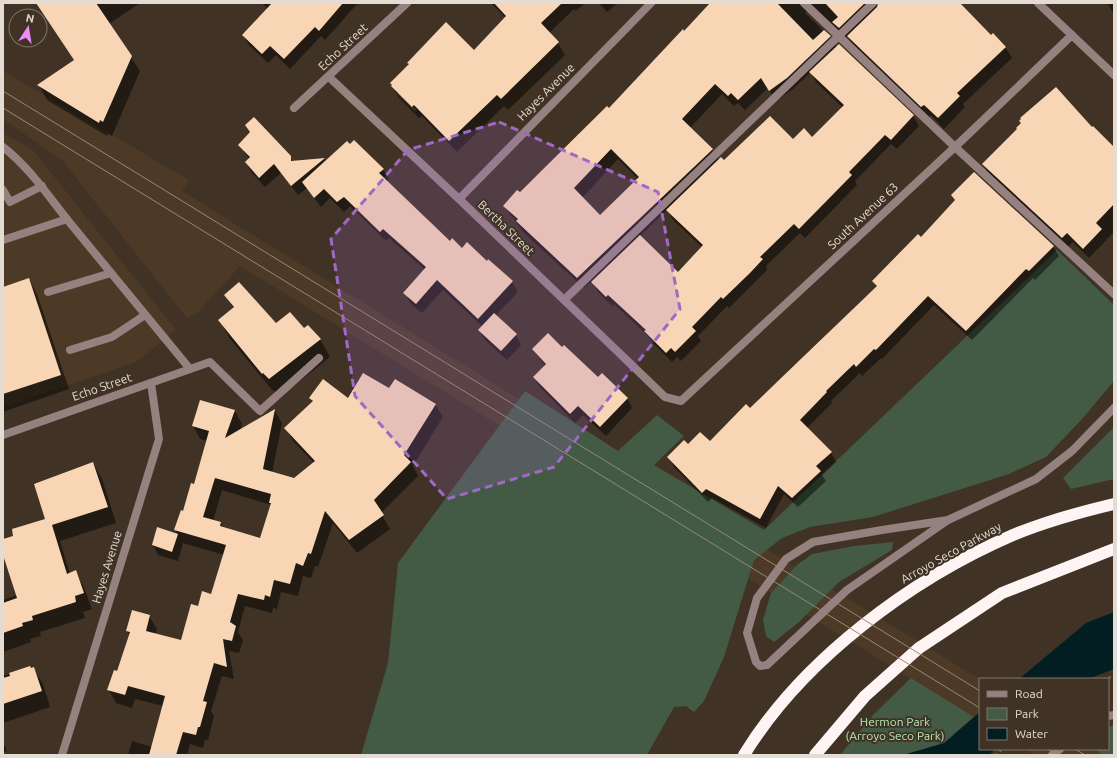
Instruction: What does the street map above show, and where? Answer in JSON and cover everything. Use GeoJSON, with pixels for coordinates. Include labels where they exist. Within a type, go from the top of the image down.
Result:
{"type":"FeatureCollection","features":[{"type":"Feature","properties":{"kind":"highway","name":"Arroyo Seco Parkway"},"geometry":{"type":"LineString","coordinates":[[744,755],[791,694],[834,649],[878,613],[922,582],[1013,535],[1070,515],[1114,504]]}},
{"type":"Feature","properties":{"kind":"highway"},"geometry":{"type":"LineString","coordinates":[[815,755],[865,696],[919,648],[1002,593],[1114,549]]}},
{"type":"Feature","properties":{"kind":"street","name":"Echo Street"},"geometry":{"type":"LineString","coordinates":[[294,108],[407,3]]}},
{"type":"Feature","properties":{"kind":"street","name":"Hayes Avenue"},"geometry":{"type":"LineString","coordinates":[[459,199],[651,3]]}},
{"type":"Feature","properties":{"kind":"street"},"geometry":{"type":"LineString","coordinates":[[804,3],[955,147],[1114,294]]}},
{"type":"Feature","properties":{"kind":"street"},"geometry":{"type":"LineString","coordinates":[[564,300],[873,3]]}},
{"type":"Feature","properties":{"kind":"street"},"geometry":{"type":"LineString","coordinates":[[1038,3],[1114,75]]}},
{"type":"Feature","properties":{"kind":"street","name":"South Avenue 63"},"geometry":{"type":"LineString","coordinates":[[665,397],[681,401],[955,147],[1072,35]]}},
{"type":"Feature","properties":{"kind":"street","name":"Bertha Street"},"geometry":{"type":"LineString","coordinates":[[329,77],[459,199],[665,397]]}},
{"type":"Feature","properties":{"kind":"street"},"geometry":{"type":"LineString","coordinates":[[3,147],[17,158],[42,186],[67,219],[190,369]]}},
{"type":"Feature","properties":{"kind":"street"},"geometry":{"type":"LineString","coordinates":[[3,190],[10,202],[42,186]]}},
{"type":"Feature","properties":{"kind":"street"},"geometry":{"type":"LineString","coordinates":[[3,240],[67,219]]}},
{"type":"Feature","properties":{"kind":"street"},"geometry":{"type":"LineString","coordinates":[[48,292],[111,273]]}},
{"type":"Feature","properties":{"kind":"street"},"geometry":{"type":"LineString","coordinates":[[70,350],[112,337],[145,314]]}},
{"type":"Feature","properties":{"kind":"street","name":"Echo Street"},"geometry":{"type":"LineString","coordinates":[[3,435],[210,362],[260,411],[320,358]]}},
{"type":"Feature","properties":{"kind":"street","name":"Hayes Avenue"},"geometry":{"type":"LineString","coordinates":[[62,755],[159,439],[151,383]]}},
{"type":"Feature","properties":{"kind":"street"},"geometry":{"type":"LineString","coordinates":[[948,520],[813,542],[786,558],[757,598],[747,633],[756,662],[760,666],[767,665],[847,590],[948,520],[1036,479],[1072,451],[1114,408]]}},
{"type":"Feature","properties":{"kind":"highlighted area"},"geometry":{"type":"Polygon","coordinates":[[[499,122],[658,192],[680,309],[554,467],[447,499],[355,396],[331,239],[408,150],[499,122]]]}},
{"type":"Feature","properties":{"kind":"shaded area"},"geometry":{"type":"Polygon","coordinates":[[[3,71],[189,180],[182,191],[511,394],[979,678],[979,720],[240,266],[198,312],[187,318],[62,160],[3,119],[3,71]]]}},
{"type":"Feature","properties":{"kind":"shaded area"},"geometry":{"type":"Polygon","coordinates":[[[3,133],[33,150],[176,330],[136,362],[3,407],[3,133]]]}},
{"type":"Feature","properties":{"kind":"shaded area"},"geometry":{"type":"Polygon","coordinates":[[[1028,750],[1096,750],[1103,755],[1035,755],[1028,750]]]}},
{"type":"Feature","properties":{"kind":"green space"},"geometry":{"type":"Polygon","coordinates":[[[1057,250],[1114,305],[1114,381],[1082,419],[1046,457],[1009,474],[873,517],[810,527],[782,538],[754,560],[724,657],[704,701],[694,712],[686,706],[674,707],[647,755],[361,755],[388,663],[398,563],[525,391],[618,451],[657,415],[684,436],[654,465],[764,530],[1057,250]]]}},
{"type":"Feature","properties":{"kind":"green space"},"geometry":{"type":"Polygon","coordinates":[[[1114,427],[1114,479],[1071,489],[1063,478],[1114,427]]]}},
{"type":"Feature","properties":{"kind":"green space"},"geometry":{"type":"Polygon","coordinates":[[[893,542],[892,550],[839,582],[799,622],[774,642],[766,636],[763,620],[771,593],[797,565],[812,554],[854,546],[893,542]]]}},
{"type":"Feature","properties":{"kind":"green space","name":"Hermon Park (Arroyo Seco Park)"},"geometry":{"type":"Polygon","coordinates":[[[911,678],[974,717],[954,734],[979,748],[979,750],[982,750],[991,755],[840,755],[874,714],[911,678]]]}},
{"type":"Feature","properties":{"kind":"green space"},"geometry":{"type":"Polygon","coordinates":[[[1114,724],[1114,755],[1103,755],[1096,750],[1109,750],[1109,727],[1114,724]]]}},
{"type":"Feature","properties":{"kind":"water"},"geometry":{"type":"Polygon","coordinates":[[[1114,612],[1114,669],[1091,678],[1020,678],[1086,623],[1114,612]]]}},
{"type":"Feature","properties":{"kind":"water"},"geometry":{"type":"Polygon","coordinates":[[[979,713],[979,750],[994,750],[989,755],[903,755],[944,743],[979,713]]]}},
{"type":"Feature","properties":{"kind":"building"},"geometry":{"type":"Polygon","coordinates":[[[36,3],[96,3],[132,56],[103,122],[100,120],[99,123],[37,85],[74,60],[48,21],[48,8],[39,8],[36,3]]]}},
{"type":"Feature","properties":{"kind":"building"},"geometry":{"type":"Polygon","coordinates":[[[272,3],[343,3],[319,31],[315,27],[284,59],[270,46],[262,54],[242,35],[272,3]]]}},
{"type":"Feature","properties":{"kind":"building"},"geometry":{"type":"Polygon","coordinates":[[[494,3],[562,3],[541,23],[559,42],[501,99],[497,95],[449,141],[414,105],[412,107],[391,86],[392,85],[390,83],[446,22],[474,50],[506,16],[494,3]]]}},
{"type":"Feature","properties":{"kind":"building"},"geometry":{"type":"Polygon","coordinates":[[[710,3],[777,3],[813,40],[824,30],[831,36],[787,78],[769,91],[761,78],[738,100],[731,93],[728,96],[715,84],[682,119],[713,149],[577,278],[516,221],[518,219],[503,206],[517,190],[520,192],[607,106],[609,108],[683,29],[684,31],[710,3]],[[611,149],[574,188],[600,215],[639,177],[611,149]]]}},
{"type":"Feature","properties":{"kind":"building"},"geometry":{"type":"Polygon","coordinates":[[[825,3],[865,3],[839,28],[832,22],[838,17],[825,3]]]}},
{"type":"Feature","properties":{"kind":"building"},"geometry":{"type":"Polygon","coordinates":[[[878,3],[960,3],[991,35],[993,33],[1006,47],[957,93],[960,96],[938,118],[924,105],[921,107],[847,36],[877,7],[878,3]]]}},
{"type":"Feature","properties":{"kind":"building"},"geometry":{"type":"Polygon","coordinates":[[[839,44],[914,115],[891,140],[885,135],[849,172],[852,175],[799,229],[794,224],[760,257],[763,259],[750,273],[723,299],[721,297],[692,327],[696,331],[675,352],[671,348],[666,353],[644,331],[646,330],[608,295],[606,297],[591,282],[640,235],[678,272],[703,245],[666,210],[721,157],[724,160],[770,116],[793,139],[804,128],[812,137],[844,105],[809,72],[839,44]]]}},
{"type":"Feature","properties":{"kind":"building"},"geometry":{"type":"Polygon","coordinates":[[[1056,87],[1092,127],[1093,126],[1114,147],[1114,204],[1096,223],[1102,229],[1083,249],[1067,233],[1062,238],[982,164],[1017,129],[1016,128],[1021,123],[1019,121],[1021,119],[1020,118],[1056,87]]]}},
{"type":"Feature","properties":{"kind":"building"},"geometry":{"type":"Polygon","coordinates":[[[254,117],[291,156],[291,161],[325,158],[291,186],[274,164],[259,178],[245,162],[250,157],[238,145],[250,132],[245,125],[254,117]]]}},
{"type":"Feature","properties":{"kind":"building"},"geometry":{"type":"Polygon","coordinates":[[[354,140],[384,169],[379,173],[450,241],[452,238],[462,248],[467,242],[487,261],[488,259],[513,281],[478,319],[437,280],[416,304],[403,293],[426,267],[383,229],[380,232],[344,197],[337,202],[324,189],[314,198],[302,182],[347,141],[350,144],[354,140]]]}},
{"type":"Feature","properties":{"kind":"building"},"geometry":{"type":"Polygon","coordinates":[[[974,172],[1054,246],[1029,271],[1026,269],[966,331],[928,296],[876,350],[874,349],[856,367],[854,364],[826,391],[827,392],[800,420],[832,452],[816,466],[821,471],[792,498],[778,486],[760,519],[706,489],[702,493],[667,457],[684,440],[688,444],[700,432],[710,441],[746,404],[750,408],[877,286],[872,281],[918,234],[921,237],[955,200],[951,195],[974,172]]]}},
{"type":"Feature","properties":{"kind":"building"},"geometry":{"type":"Polygon","coordinates":[[[29,278],[61,375],[3,394],[3,287],[29,278]]]}},
{"type":"Feature","properties":{"kind":"building"},"geometry":{"type":"Polygon","coordinates":[[[239,282],[276,323],[290,312],[304,328],[308,325],[321,339],[269,379],[263,373],[262,374],[218,320],[234,307],[224,295],[239,282]]]}},
{"type":"Feature","properties":{"kind":"building"},"geometry":{"type":"Polygon","coordinates":[[[494,313],[517,334],[501,351],[478,330],[494,313]]]}},
{"type":"Feature","properties":{"kind":"building"},"geometry":{"type":"Polygon","coordinates":[[[548,333],[562,347],[564,345],[598,377],[602,373],[628,398],[600,427],[578,406],[570,414],[533,377],[546,364],[532,349],[548,333]]]}},
{"type":"Feature","properties":{"kind":"building"},"geometry":{"type":"Polygon","coordinates":[[[363,373],[389,388],[395,379],[436,404],[404,455],[411,462],[374,500],[384,515],[349,540],[325,511],[311,554],[308,553],[303,566],[296,563],[290,584],[274,580],[270,597],[265,595],[264,600],[238,594],[230,622],[236,626],[232,641],[223,639],[227,667],[214,663],[203,701],[207,702],[200,727],[198,727],[196,735],[183,732],[176,755],[149,755],[165,696],[128,686],[125,695],[107,690],[114,670],[117,671],[130,632],[126,631],[132,610],[150,615],[146,631],[181,640],[191,604],[198,606],[202,591],[211,594],[226,545],[174,530],[181,510],[183,511],[191,483],[194,484],[209,431],[192,426],[200,400],[235,410],[225,438],[275,409],[263,469],[294,478],[315,461],[284,428],[313,401],[309,398],[323,379],[348,398],[363,373]],[[215,478],[203,517],[221,522],[220,526],[260,538],[271,503],[269,503],[271,494],[215,478]]]}},
{"type":"Feature","properties":{"kind":"building"},"geometry":{"type":"Polygon","coordinates":[[[93,462],[108,507],[52,525],[67,574],[76,570],[84,593],[75,596],[76,602],[32,616],[33,620],[22,623],[23,626],[3,633],[3,603],[17,598],[3,555],[3,539],[13,536],[12,529],[45,519],[34,484],[93,462]]]}},
{"type":"Feature","properties":{"kind":"building"},"geometry":{"type":"Polygon","coordinates":[[[157,527],[178,534],[172,552],[152,545],[157,527]]]}},
{"type":"Feature","properties":{"kind":"building"},"geometry":{"type":"Polygon","coordinates":[[[30,666],[31,668],[34,667],[42,691],[3,704],[3,678],[10,676],[9,673],[30,666]]]}},
{"type":"Feature","properties":{"kind":"tram line"},"geometry":{"type":"LineString","coordinates":[[3,91],[979,690]]}},
{"type":"Feature","properties":{"kind":"tram line"},"geometry":{"type":"LineString","coordinates":[[3,108],[979,707]]}},
{"type":"Feature","properties":{"kind":"tram line"},"geometry":{"type":"LineString","coordinates":[[1049,750],[1057,755]]}},
{"type":"Feature","properties":{"kind":"tram line"},"geometry":{"type":"LineString","coordinates":[[1077,750],[1085,755]]}}]}
